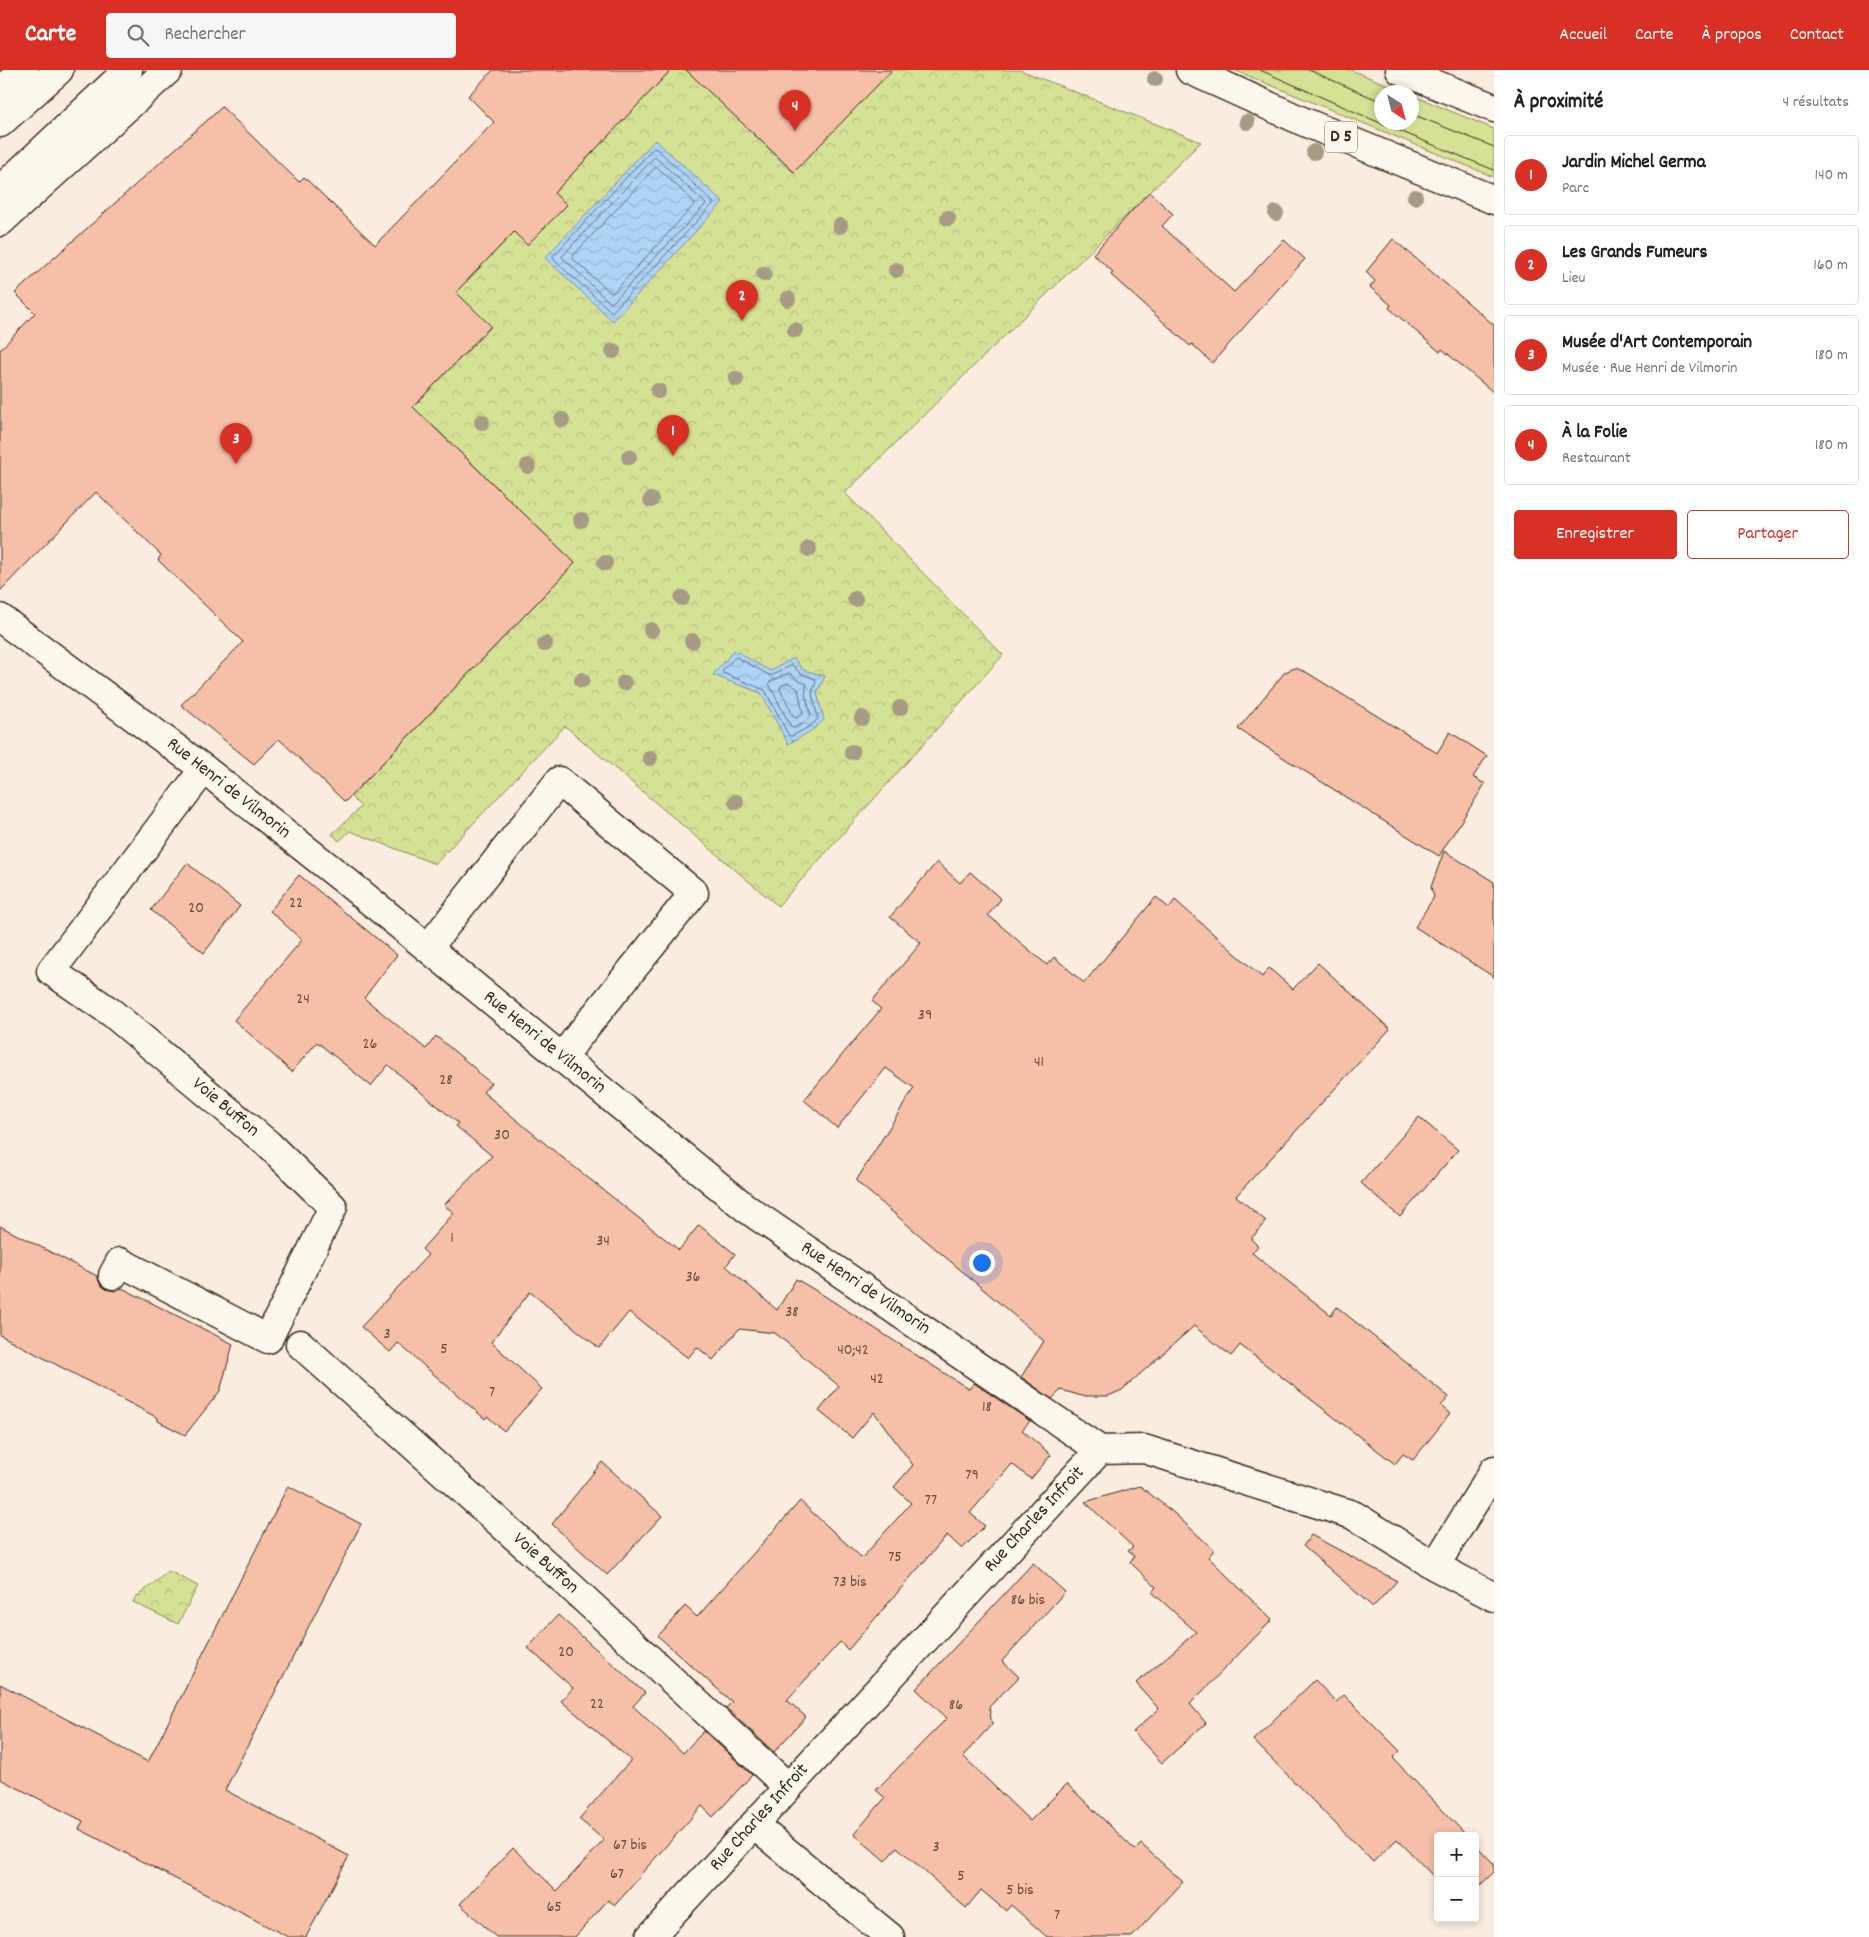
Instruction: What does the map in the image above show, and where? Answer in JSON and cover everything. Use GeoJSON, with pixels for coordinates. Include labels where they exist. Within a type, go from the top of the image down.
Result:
{"type":"FeatureCollection","features":[{"type":"Feature","properties":{"kind":"street"},"geometry":{"type":"LineString","coordinates":[[0,91],[24,70]]}},
{"type":"Feature","properties":{"kind":"street"},"geometry":{"type":"LineString","coordinates":[[0,123],[59,70]]}},
{"type":"Feature","properties":{"kind":"street"},"geometry":{"type":"LineString","coordinates":[[0,190],[128,70]]}},
{"type":"Feature","properties":{"kind":"street"},"geometry":{"type":"LineString","coordinates":[[0,222],[168,70]]}},
{"type":"Feature","properties":{"kind":"street","name":"D 5"},"geometry":{"type":"LineString","coordinates":[[1190,70],[1302,121],[1494,200]]}},
{"type":"Feature","properties":{"kind":"street"},"geometry":{"type":"LineString","coordinates":[[1400,70],[1494,108]]}},
{"type":"Feature","properties":{"kind":"street","name":"Rue Henri de Vilmorin"},"geometry":{"type":"LineString","coordinates":[[0,618],[204,769],[428,948],[747,1209],[1100,1450]]}},
{"type":"Feature","properties":{"kind":"street","name":"Voie Buffon"},"geometry":{"type":"LineString","coordinates":[[113,1275],[120,1262],[268,1339],[333,1207],[268,1144],[112,1013],[51,971],[204,769]]}},
{"type":"Feature","properties":{"kind":"street"},"geometry":{"type":"LineString","coordinates":[[428,948],[559,781],[694,893],[576,1039],[563,1058]]}},
{"type":"Feature","properties":{"kind":"street","name":"Voie Buffon"},"geometry":{"type":"LineString","coordinates":[[300,1344],[574,1590],[788,1787]]}},
{"type":"Feature","properties":{"kind":"street","name":"Rue Charles Infroit"},"geometry":{"type":"LineString","coordinates":[[650,1937],[1100,1450],[1144,1449],[1353,1515],[1435,1566],[1494,1597]]}},
{"type":"Feature","properties":{"kind":"street"},"geometry":{"type":"LineString","coordinates":[[1435,1566],[1494,1470]]}},
{"type":"Feature","properties":{"kind":"street"},"geometry":{"type":"LineString","coordinates":[[754,1825],[890,1937]]}},
{"type":"Feature","properties":{"kind":"green space"},"geometry":{"type":"Polygon","coordinates":[[[671,70],[687,70],[793,172],[892,70],[1020,70],[1201,142],[845,493],[1003,655],[778,906],[565,726],[435,864],[350,831],[339,841],[332,834],[361,807],[345,791],[359,788],[575,563],[422,415],[409,411],[491,327],[456,292],[514,232],[527,245],[567,205],[554,193],[671,70]]]}},
{"type":"Feature","properties":{"kind":"green space"},"geometry":{"type":"Polygon","coordinates":[[[1234,70],[1351,70],[1388,85],[1374,85],[1374,128],[1234,70]]]}},
{"type":"Feature","properties":{"kind":"green space"},"geometry":{"type":"Polygon","coordinates":[[[1419,98],[1494,129],[1494,177],[1380,130],[1419,130],[1419,98]]]}},
{"type":"Feature","properties":{"kind":"green space"},"geometry":{"type":"Polygon","coordinates":[[[169,1571],[198,1586],[178,1624],[133,1602],[135,1598],[169,1571]]]}},
{"type":"Feature","properties":{"kind":"water"},"geometry":{"type":"Polygon","coordinates":[[[655,140],[723,202],[613,321],[545,258],[655,140]]]}},
{"type":"Feature","properties":{"kind":"water"},"geometry":{"type":"Polygon","coordinates":[[[734,650],[770,671],[794,658],[803,670],[825,676],[817,693],[824,720],[811,731],[788,744],[761,693],[713,675],[734,650]]]}},
{"type":"Feature","properties":{"kind":"building"},"geometry":{"type":"Polygon","coordinates":[[[493,70],[671,70],[554,193],[567,205],[527,245],[514,232],[456,292],[491,326],[413,407],[575,563],[345,802],[279,739],[254,764],[181,705],[243,642],[158,560],[161,555],[96,492],[0,591],[0,350],[35,313],[15,293],[222,107],[299,182],[304,177],[375,245],[494,122],[468,96],[493,70]]]}},
{"type":"Feature","properties":{"kind":"building"},"geometry":{"type":"Polygon","coordinates":[[[686,70],[892,70],[794,172],[686,70]]]}},
{"type":"Feature","properties":{"kind":"building"},"geometry":{"type":"Polygon","coordinates":[[[1149,192],[1173,214],[1162,226],[1234,292],[1284,240],[1305,259],[1212,363],[1192,344],[1190,346],[1111,275],[1113,272],[1093,254],[1149,192]]]}},
{"type":"Feature","properties":{"kind":"building"},"geometry":{"type":"Polygon","coordinates":[[[1393,239],[1494,325],[1494,393],[1442,349],[1440,352],[1389,308],[1391,305],[1370,287],[1375,281],[1366,272],[1393,239]]]}},
{"type":"Feature","properties":{"kind":"building"},"geometry":{"type":"Polygon","coordinates":[[[1295,668],[1306,672],[1437,753],[1450,732],[1487,756],[1473,777],[1485,784],[1439,856],[1238,729],[1285,672],[1295,668]]]}},
{"type":"Feature","properties":{"kind":"building"},"geometry":{"type":"Polygon","coordinates":[[[1444,851],[1494,882],[1494,977],[1415,927],[1434,897],[1431,887],[1444,851]]]}},
{"type":"Feature","properties":{"kind":"building"},"geometry":{"type":"Polygon","coordinates":[[[937,862],[960,883],[970,872],[1001,899],[988,915],[1047,965],[1054,957],[1084,983],[1156,897],[1169,908],[1175,900],[1262,977],[1269,968],[1293,989],[1318,963],[1390,1029],[1236,1196],[1266,1221],[1251,1239],[1258,1246],[1252,1253],[1331,1315],[1337,1307],[1449,1397],[1441,1406],[1450,1414],[1413,1460],[1403,1454],[1395,1464],[1240,1345],[1231,1356],[1194,1326],[1122,1390],[1108,1396],[1082,1396],[1061,1390],[1052,1399],[1021,1377],[1044,1341],[856,1181],[914,1088],[886,1068],[837,1128],[804,1100],[881,1009],[872,1001],[921,943],[890,917],[937,862]]]}},
{"type":"Feature","properties":{"kind":"building"},"geometry":{"type":"Polygon","coordinates":[[[187,863],[240,906],[204,953],[151,910],[187,863]]]}},
{"type":"Feature","properties":{"kind":"building"},"geometry":{"type":"Polygon","coordinates":[[[299,875],[397,955],[364,998],[426,1049],[436,1036],[491,1083],[483,1092],[679,1250],[699,1225],[735,1254],[726,1266],[777,1310],[796,1279],[969,1389],[974,1383],[1030,1421],[1022,1430],[1051,1455],[1031,1479],[1012,1464],[970,1513],[985,1526],[962,1549],[947,1535],[848,1650],[840,1642],[787,1700],[806,1717],[774,1752],[726,1708],[732,1702],[658,1636],[685,1606],[697,1617],[800,1501],[862,1558],[911,1503],[894,1487],[913,1465],[874,1412],[852,1438],[819,1411],[839,1386],[775,1333],[739,1329],[713,1360],[697,1347],[688,1358],[629,1312],[599,1348],[530,1292],[491,1342],[542,1389],[504,1431],[487,1416],[485,1419],[398,1343],[390,1352],[361,1327],[428,1255],[422,1249],[454,1213],[444,1205],[492,1156],[456,1126],[458,1123],[388,1065],[371,1086],[317,1042],[292,1072],[234,1020],[302,940],[270,911],[299,875]]]}},
{"type":"Feature","properties":{"kind":"building"},"geometry":{"type":"Polygon","coordinates":[[[1419,1117],[1458,1150],[1400,1217],[1361,1183],[1419,1117]]]}},
{"type":"Feature","properties":{"kind":"building"},"geometry":{"type":"Polygon","coordinates":[[[0,1226],[97,1276],[100,1284],[106,1289],[114,1291],[122,1288],[233,1344],[220,1391],[185,1435],[158,1421],[158,1418],[0,1335],[0,1226]]]}},
{"type":"Feature","properties":{"kind":"building"},"geometry":{"type":"Polygon","coordinates":[[[602,1462],[662,1516],[607,1575],[552,1524],[602,1462]]]}},
{"type":"Feature","properties":{"kind":"building"},"geometry":{"type":"Polygon","coordinates":[[[288,1486],[361,1524],[225,1790],[349,1856],[306,1937],[288,1937],[79,1829],[83,1821],[0,1779],[0,1684],[148,1762],[288,1486]]]}},
{"type":"Feature","properties":{"kind":"building"},"geometry":{"type":"Polygon","coordinates":[[[1140,1486],[1175,1514],[1214,1550],[1208,1557],[1272,1620],[1190,1704],[1206,1723],[1162,1763],[1133,1732],[1159,1709],[1136,1683],[1196,1632],[1152,1592],[1156,1587],[1130,1562],[1134,1556],[1128,1551],[1133,1547],[1085,1502],[1140,1486]]]}},
{"type":"Feature","properties":{"kind":"building"},"geometry":{"type":"Polygon","coordinates":[[[1311,1535],[1397,1581],[1373,1607],[1303,1546],[1311,1535]]]}},
{"type":"Feature","properties":{"kind":"building"},"geometry":{"type":"Polygon","coordinates":[[[1033,1563],[1065,1592],[1002,1661],[1019,1677],[989,1707],[992,1724],[963,1756],[1030,1821],[1067,1784],[1135,1850],[1141,1844],[1183,1882],[1132,1937],[1047,1937],[1011,1905],[1006,1911],[981,1890],[966,1908],[897,1847],[885,1861],[854,1834],[885,1798],[876,1790],[947,1718],[916,1689],[1033,1563]]]}},
{"type":"Feature","properties":{"kind":"building"},"geometry":{"type":"Polygon","coordinates":[[[558,1615],[645,1693],[633,1706],[683,1753],[704,1731],[752,1775],[713,1817],[702,1806],[615,1905],[608,1900],[575,1937],[496,1937],[460,1904],[513,1848],[557,1891],[604,1840],[579,1819],[631,1760],[561,1701],[573,1688],[528,1648],[558,1615]]]}},
{"type":"Feature","properties":{"kind":"building"},"geometry":{"type":"Polygon","coordinates":[[[1315,1680],[1336,1702],[1344,1695],[1400,1751],[1393,1758],[1463,1832],[1434,1832],[1434,1877],[1397,1839],[1373,1862],[1253,1740],[1315,1680]]]}},
{"type":"Feature","properties":{"kind":"building"},"geometry":{"type":"Polygon","coordinates":[[[1479,1848],[1494,1864],[1494,1872],[1479,1886],[1479,1848]]]}},
{"type":"Feature","properties":{"kind":"tram line"},"geometry":{"type":"LineString","coordinates":[[1260,70],[1494,170]]}},
{"type":"Feature","properties":{"kind":"tram line"},"geometry":{"type":"LineString","coordinates":[[1309,70],[1374,98]]}},
{"type":"Feature","properties":{"kind":"tram line"},"geometry":{"type":"LineString","coordinates":[[1419,117],[1494,147]]}},
{"type":"Feature","properties":{"kind":"place","name":"À la Folie"},"geometry":{"type":"Point","coordinates":[795,131]}},
{"type":"Feature","properties":{"kind":"place","name":"Les Grands Fumeurs"},"geometry":{"type":"Point","coordinates":[742,321]}},
{"type":"Feature","properties":{"kind":"place","name":"Jardin Michel Germa"},"geometry":{"type":"Point","coordinates":[673,456]}},
{"type":"Feature","properties":{"kind":"place","name":"Musée d'Art Contemporain"},"geometry":{"type":"Point","coordinates":[236,464]}}]}
